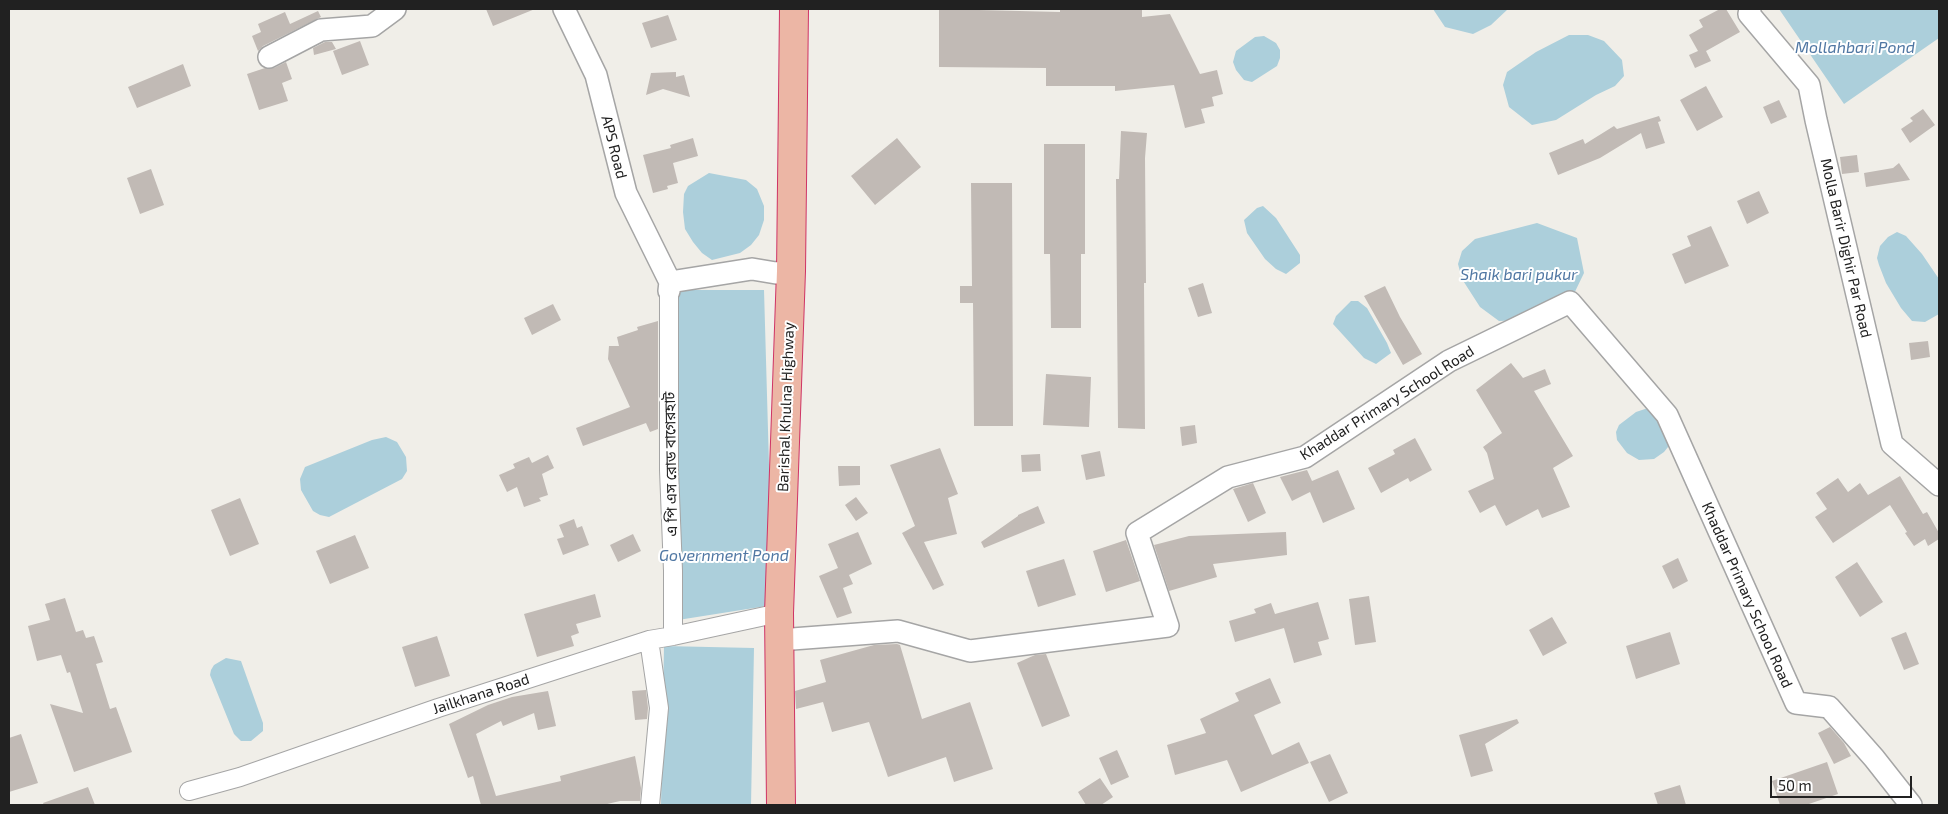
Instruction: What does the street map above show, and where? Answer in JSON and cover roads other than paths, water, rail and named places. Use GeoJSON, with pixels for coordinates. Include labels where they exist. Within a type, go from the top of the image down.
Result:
{"type":"FeatureCollection","features":[{"type":"Feature","properties":{"kind":"highway","name":"Barishal Khulna Highway"},"geometry":{"type":"LineString","coordinates":[[781,805],[779,626],[791,271],[794,9]]}},
{"type":"Feature","properties":{"kind":"street"},"geometry":{"type":"LineString","coordinates":[[269,56],[321,30],[372,26],[395,9]]}},
{"type":"Feature","properties":{"kind":"street","name":"APS Road"},"geometry":{"type":"LineString","coordinates":[[564,9],[596,76],[626,193],[669,286]]}},
{"type":"Feature","properties":{"kind":"street","name":"Molla Barir Dighir Par Road"},"geometry":{"type":"LineString","coordinates":[[1750,9],[1749,14],[1809,85],[1892,444],[1939,486]]}},
{"type":"Feature","properties":{"kind":"street"},"geometry":{"type":"LineString","coordinates":[[669,286],[752,269],[776,273],[791,271]]}},
{"type":"Feature","properties":{"kind":"street","name":"এ পি এস রোড বাগেরহাট"},"geometry":{"type":"LineString","coordinates":[[669,286],[669,470],[673,571],[673,636]]}},
{"type":"Feature","properties":{"kind":"street","name":"Khaddar Primary School Road"},"geometry":{"type":"LineString","coordinates":[[779,626],[898,632],[970,651],[1168,626],[1137,533],[1228,477],[1305,457],[1449,361],[1570,302],[1667,415],[1796,703],[1829,707],[1874,758],[1911,805]]}},
{"type":"Feature","properties":{"kind":"street","name":"Jailkhana Road"},"geometry":{"type":"LineString","coordinates":[[189,791],[240,777],[438,708],[649,640],[779,626]]}},
{"type":"Feature","properties":{"kind":"street"},"geometry":{"type":"LineString","coordinates":[[649,640],[659,708],[650,805]]}},
{"type":"Feature","properties":{"kind":"water"},"geometry":{"type":"Polygon","coordinates":[[[1433,9],[1508,9],[1491,25],[1473,34],[1445,27],[1433,9]]]}},
{"type":"Feature","properties":{"kind":"water","name":"Mollahbari Pond"},"geometry":{"type":"Polygon","coordinates":[[[1779,9],[1939,9],[1939,38],[1844,104],[1779,9]]]}},
{"type":"Feature","properties":{"kind":"water"},"geometry":{"type":"Polygon","coordinates":[[[1569,35],[1588,35],[1604,41],[1622,60],[1624,76],[1615,86],[1596,95],[1556,120],[1532,125],[1509,107],[1503,85],[1507,72],[1536,52],[1569,35]]]}},
{"type":"Feature","properties":{"kind":"water"},"geometry":{"type":"Polygon","coordinates":[[[1264,36],[1276,43],[1280,50],[1277,66],[1252,82],[1244,80],[1236,70],[1233,62],[1236,51],[1255,37],[1264,36]]]}},
{"type":"Feature","properties":{"kind":"water"},"geometry":{"type":"Polygon","coordinates":[[[709,173],[746,180],[757,189],[764,206],[764,220],[759,235],[751,245],[740,253],[712,260],[702,253],[685,229],[683,212],[684,194],[688,186],[709,173]]]}},
{"type":"Feature","properties":{"kind":"water"},"geometry":{"type":"Polygon","coordinates":[[[1263,206],[1276,218],[1300,255],[1300,263],[1286,274],[1276,269],[1265,259],[1247,233],[1244,220],[1257,208],[1263,206]]]}},
{"type":"Feature","properties":{"kind":"water","name":"Shaik bari pukur"},"geometry":{"type":"Polygon","coordinates":[[[1537,223],[1577,238],[1584,273],[1570,302],[1524,320],[1499,321],[1480,307],[1462,279],[1458,264],[1462,251],[1475,239],[1537,223]]]}},
{"type":"Feature","properties":{"kind":"water"},"geometry":{"type":"Polygon","coordinates":[[[1897,232],[1906,236],[1922,254],[1939,279],[1939,314],[1925,322],[1912,321],[1901,308],[1886,283],[1879,265],[1877,258],[1880,246],[1888,237],[1897,232]]]}},
{"type":"Feature","properties":{"kind":"water","name":"Government Pond"},"geometry":{"type":"Polygon","coordinates":[[[674,290],[764,290],[773,605],[678,620],[674,290]]]}},
{"type":"Feature","properties":{"kind":"water"},"geometry":{"type":"Polygon","coordinates":[[[1351,301],[1358,301],[1367,308],[1391,353],[1376,364],[1364,358],[1333,324],[1336,316],[1351,301]]]}},
{"type":"Feature","properties":{"kind":"water"},"geometry":{"type":"Polygon","coordinates":[[[1651,407],[1672,442],[1664,452],[1654,459],[1639,460],[1627,453],[1617,440],[1616,432],[1619,425],[1636,412],[1651,407]]]}},
{"type":"Feature","properties":{"kind":"water"},"geometry":{"type":"Polygon","coordinates":[[[386,437],[397,442],[406,457],[407,471],[402,479],[329,517],[313,511],[301,490],[300,479],[305,467],[372,440],[386,437]]]}},
{"type":"Feature","properties":{"kind":"water"},"geometry":{"type":"Polygon","coordinates":[[[664,646],[754,648],[751,805],[661,805],[664,646]]]}},
{"type":"Feature","properties":{"kind":"water"},"geometry":{"type":"Polygon","coordinates":[[[226,658],[241,661],[263,723],[263,731],[251,741],[241,741],[234,734],[210,675],[214,665],[226,658]]]}}]}
